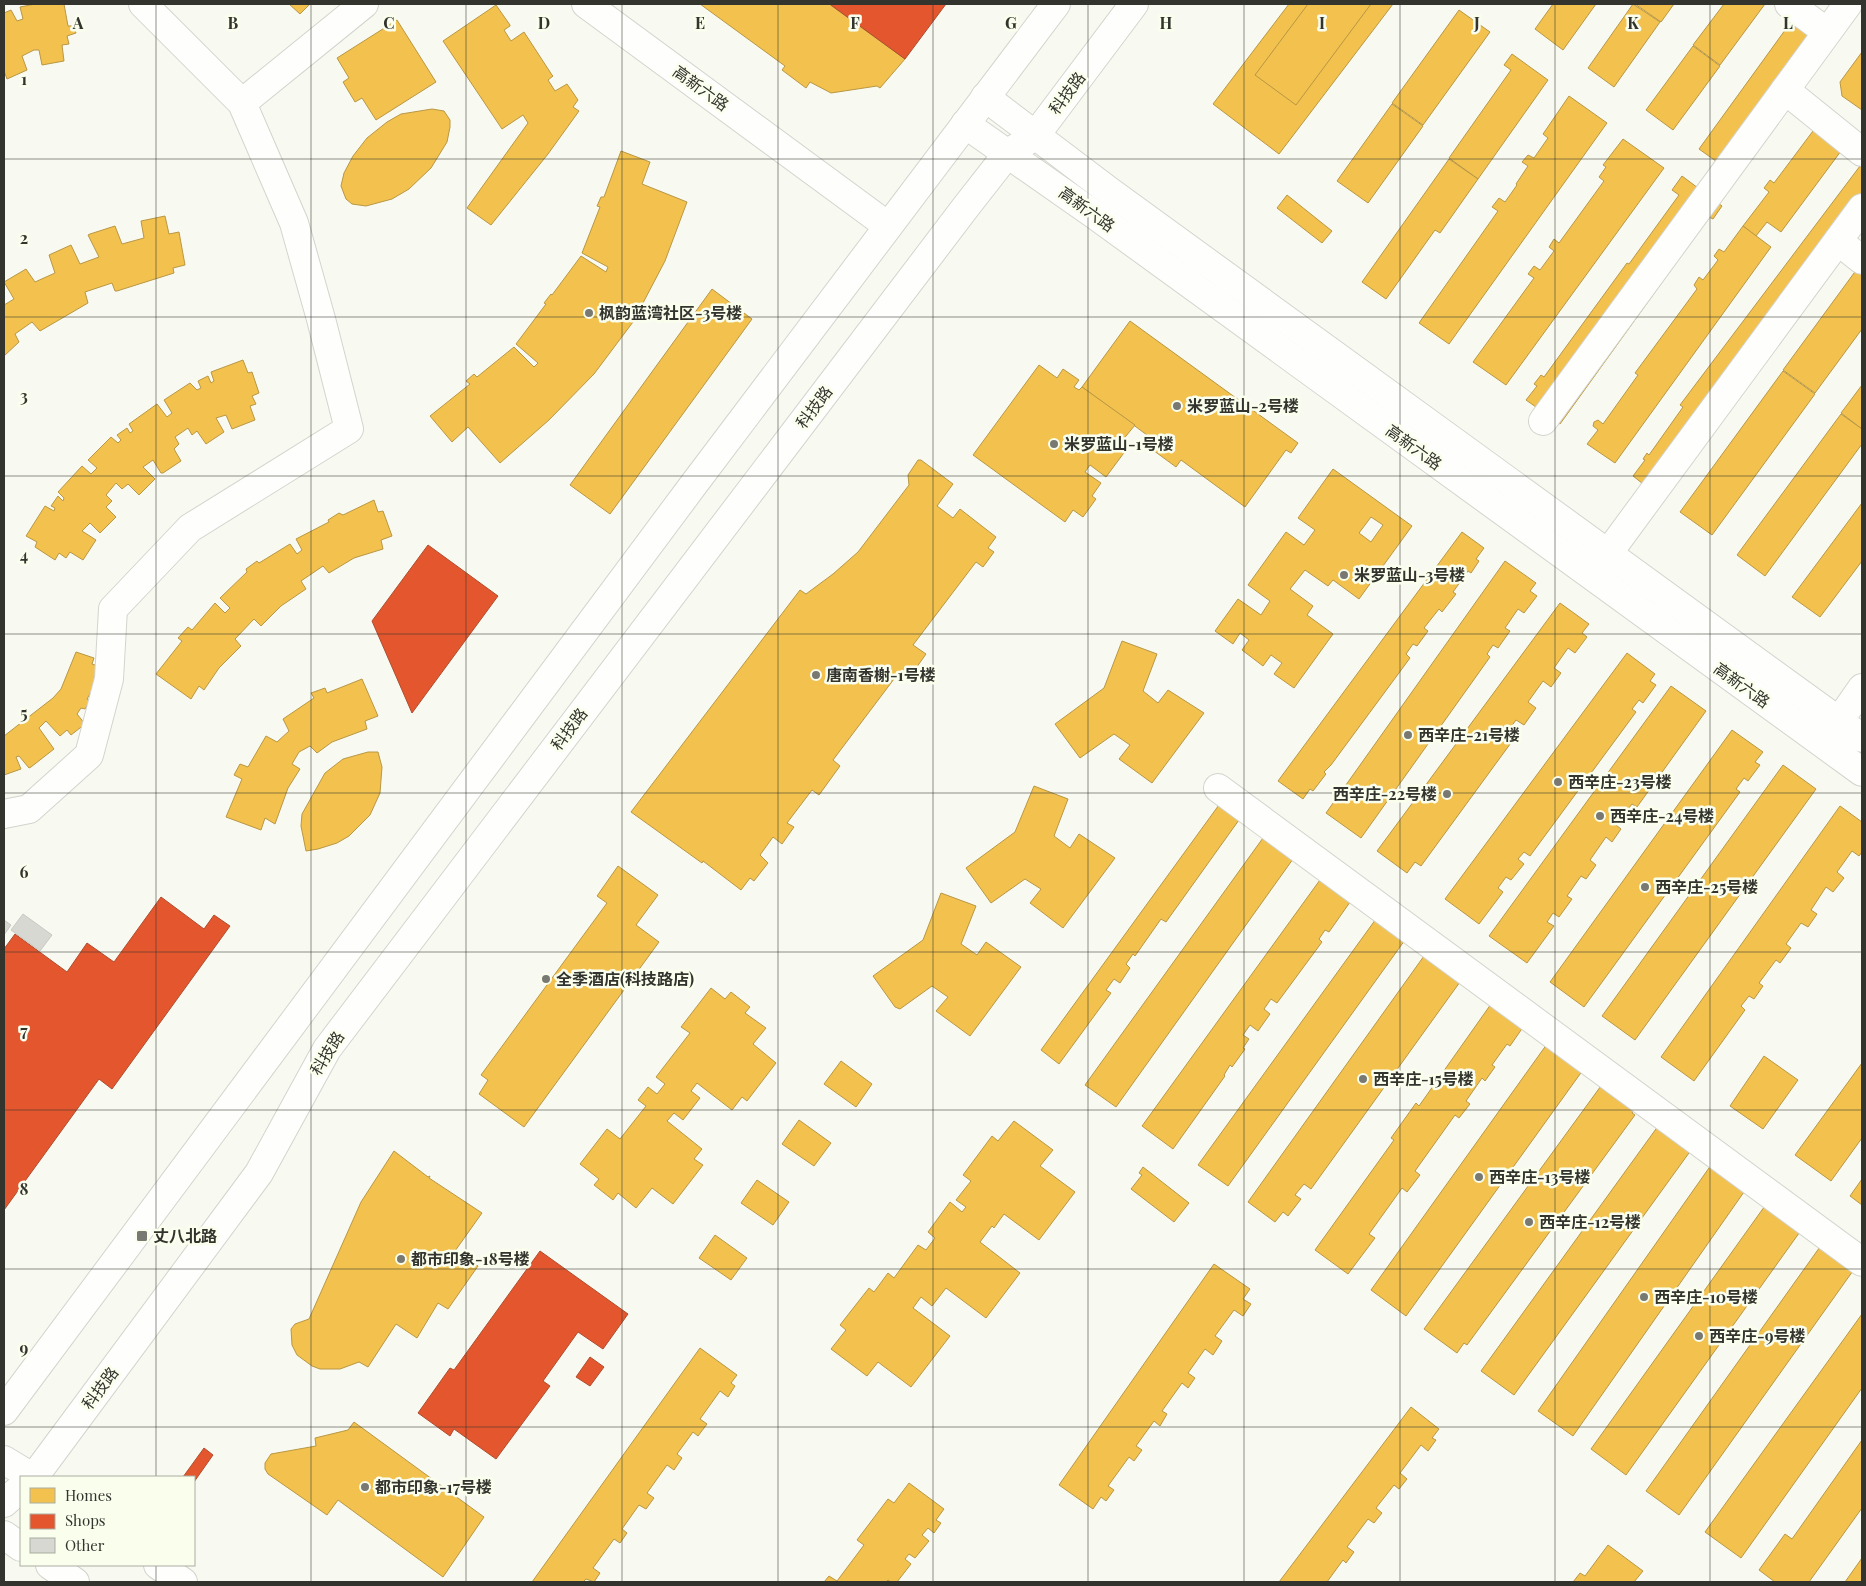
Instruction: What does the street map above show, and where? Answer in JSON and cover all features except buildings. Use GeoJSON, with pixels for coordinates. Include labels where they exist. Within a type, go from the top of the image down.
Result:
{"type":"FeatureCollection","features":[{"type":"Feature","properties":{"kind":"street"},"geometry":{"type":"LineString","coordinates":[[4,814],[29,809],[89,755],[109,679],[113,609],[190,528],[349,429],[294,223],[242,104],[143,4]]}},
{"type":"Feature","properties":{"kind":"street"},"geometry":{"type":"LineString","coordinates":[[242,104],[364,4]]}},
{"type":"Feature","properties":{"kind":"street","name":"高新六路"},"geometry":{"type":"LineString","coordinates":[[586,4],[888,226]]}},
{"type":"Feature","properties":{"kind":"street"},"geometry":{"type":"LineString","coordinates":[[4,1411],[694,484],[1056,4]]}},
{"type":"Feature","properties":{"kind":"street","name":"科技路"},"geometry":{"type":"LineString","coordinates":[[34,1476],[259,1173],[333,1041],[1008,153],[1035,136],[1134,4]]}},
{"type":"Feature","properties":{"kind":"street"},"geometry":{"type":"LineString","coordinates":[[1789,4],[1827,32]]}},
{"type":"Feature","properties":{"kind":"street"},"geometry":{"type":"LineString","coordinates":[[1543,421],[1848,4]]}},
{"type":"Feature","properties":{"kind":"street"},"geometry":{"type":"LineString","coordinates":[[1785,90],[1862,152]]}},
{"type":"Feature","properties":{"kind":"street","name":"高新六路"},"geometry":{"type":"LineString","coordinates":[[985,98],[1862,738]]}},
{"type":"Feature","properties":{"kind":"street","name":"高新六路"},"geometry":{"type":"LineString","coordinates":[[965,124],[1008,153],[1862,772]]}},
{"type":"Feature","properties":{"kind":"street"},"geometry":{"type":"LineString","coordinates":[[1592,576],[1862,208]]}},
{"type":"Feature","properties":{"kind":"street"},"geometry":{"type":"LineString","coordinates":[[1838,241],[1862,260]]}},
{"type":"Feature","properties":{"kind":"street"},"geometry":{"type":"LineString","coordinates":[[1839,721],[1862,688]]}},
{"type":"Feature","properties":{"kind":"street"},"geometry":{"type":"LineString","coordinates":[[1218,788],[1862,1262]]}},
{"type":"Feature","properties":{"kind":"street"},"geometry":{"type":"LineString","coordinates":[[4,1460],[31,1476]]}},
{"type":"Feature","properties":{"kind":"street"},"geometry":{"type":"LineString","coordinates":[[4,1504],[20,1489]]}},
{"type":"Feature","properties":{"kind":"street"},"geometry":{"type":"LineString","coordinates":[[4,1535],[20,1546]]}},
{"type":"Feature","properties":{"kind":"street"},"geometry":{"type":"LineString","coordinates":[[52,1566],[76,1582]]}},
{"type":"Feature","properties":{"kind":"street"},"geometry":{"type":"LineString","coordinates":[[159,1566],[183,1582]]}},
{"type":"Feature","properties":{"kind":"place","name":"枫韵蓝湾社区-3号楼"},"geometry":{"type":"Point","coordinates":[589,313]}},
{"type":"Feature","properties":{"kind":"place","name":"米罗蓝山-2号楼"},"geometry":{"type":"Point","coordinates":[1177,406]}},
{"type":"Feature","properties":{"kind":"place","name":"米罗蓝山-1号楼"},"geometry":{"type":"Point","coordinates":[1054,444]}},
{"type":"Feature","properties":{"kind":"place","name":"米罗蓝山-3号楼"},"geometry":{"type":"Point","coordinates":[1344,575]}},
{"type":"Feature","properties":{"kind":"place","name":"唐南香榭-1号楼"},"geometry":{"type":"Point","coordinates":[816,675]}},
{"type":"Feature","properties":{"kind":"place","name":"西辛庄-21号楼"},"geometry":{"type":"Point","coordinates":[1408,735]}},
{"type":"Feature","properties":{"kind":"place","name":"西辛庄-23号楼"},"geometry":{"type":"Point","coordinates":[1558,782]}},
{"type":"Feature","properties":{"kind":"place","name":"西辛庄-22号楼"},"geometry":{"type":"Point","coordinates":[1447,794]}},
{"type":"Feature","properties":{"kind":"place","name":"西辛庄-24号楼"},"geometry":{"type":"Point","coordinates":[1600,816]}},
{"type":"Feature","properties":{"kind":"place","name":"西辛庄-25号楼"},"geometry":{"type":"Point","coordinates":[1645,887]}},
{"type":"Feature","properties":{"kind":"place","name":"全季酒店(科技路店)"},"geometry":{"type":"Point","coordinates":[546,979]}},
{"type":"Feature","properties":{"kind":"place","name":"西辛庄-15号楼"},"geometry":{"type":"Point","coordinates":[1363,1079]}},
{"type":"Feature","properties":{"kind":"place","name":"西辛庄-13号楼"},"geometry":{"type":"Point","coordinates":[1479,1177]}},
{"type":"Feature","properties":{"kind":"place","name":"西辛庄-12号楼"},"geometry":{"type":"Point","coordinates":[1529,1222]}},
{"type":"Feature","properties":{"kind":"place","name":"丈八北路"},"geometry":{"type":"Point","coordinates":[142,1236]}},
{"type":"Feature","properties":{"kind":"place","name":"都市印象-18号楼"},"geometry":{"type":"Point","coordinates":[401,1259]}},
{"type":"Feature","properties":{"kind":"place","name":"西辛庄-10号楼"},"geometry":{"type":"Point","coordinates":[1644,1297]}},
{"type":"Feature","properties":{"kind":"place","name":"西辛庄-9号楼"},"geometry":{"type":"Point","coordinates":[1699,1336]}},
{"type":"Feature","properties":{"kind":"place","name":"都市印象-17号楼"},"geometry":{"type":"Point","coordinates":[365,1487]}}]}
